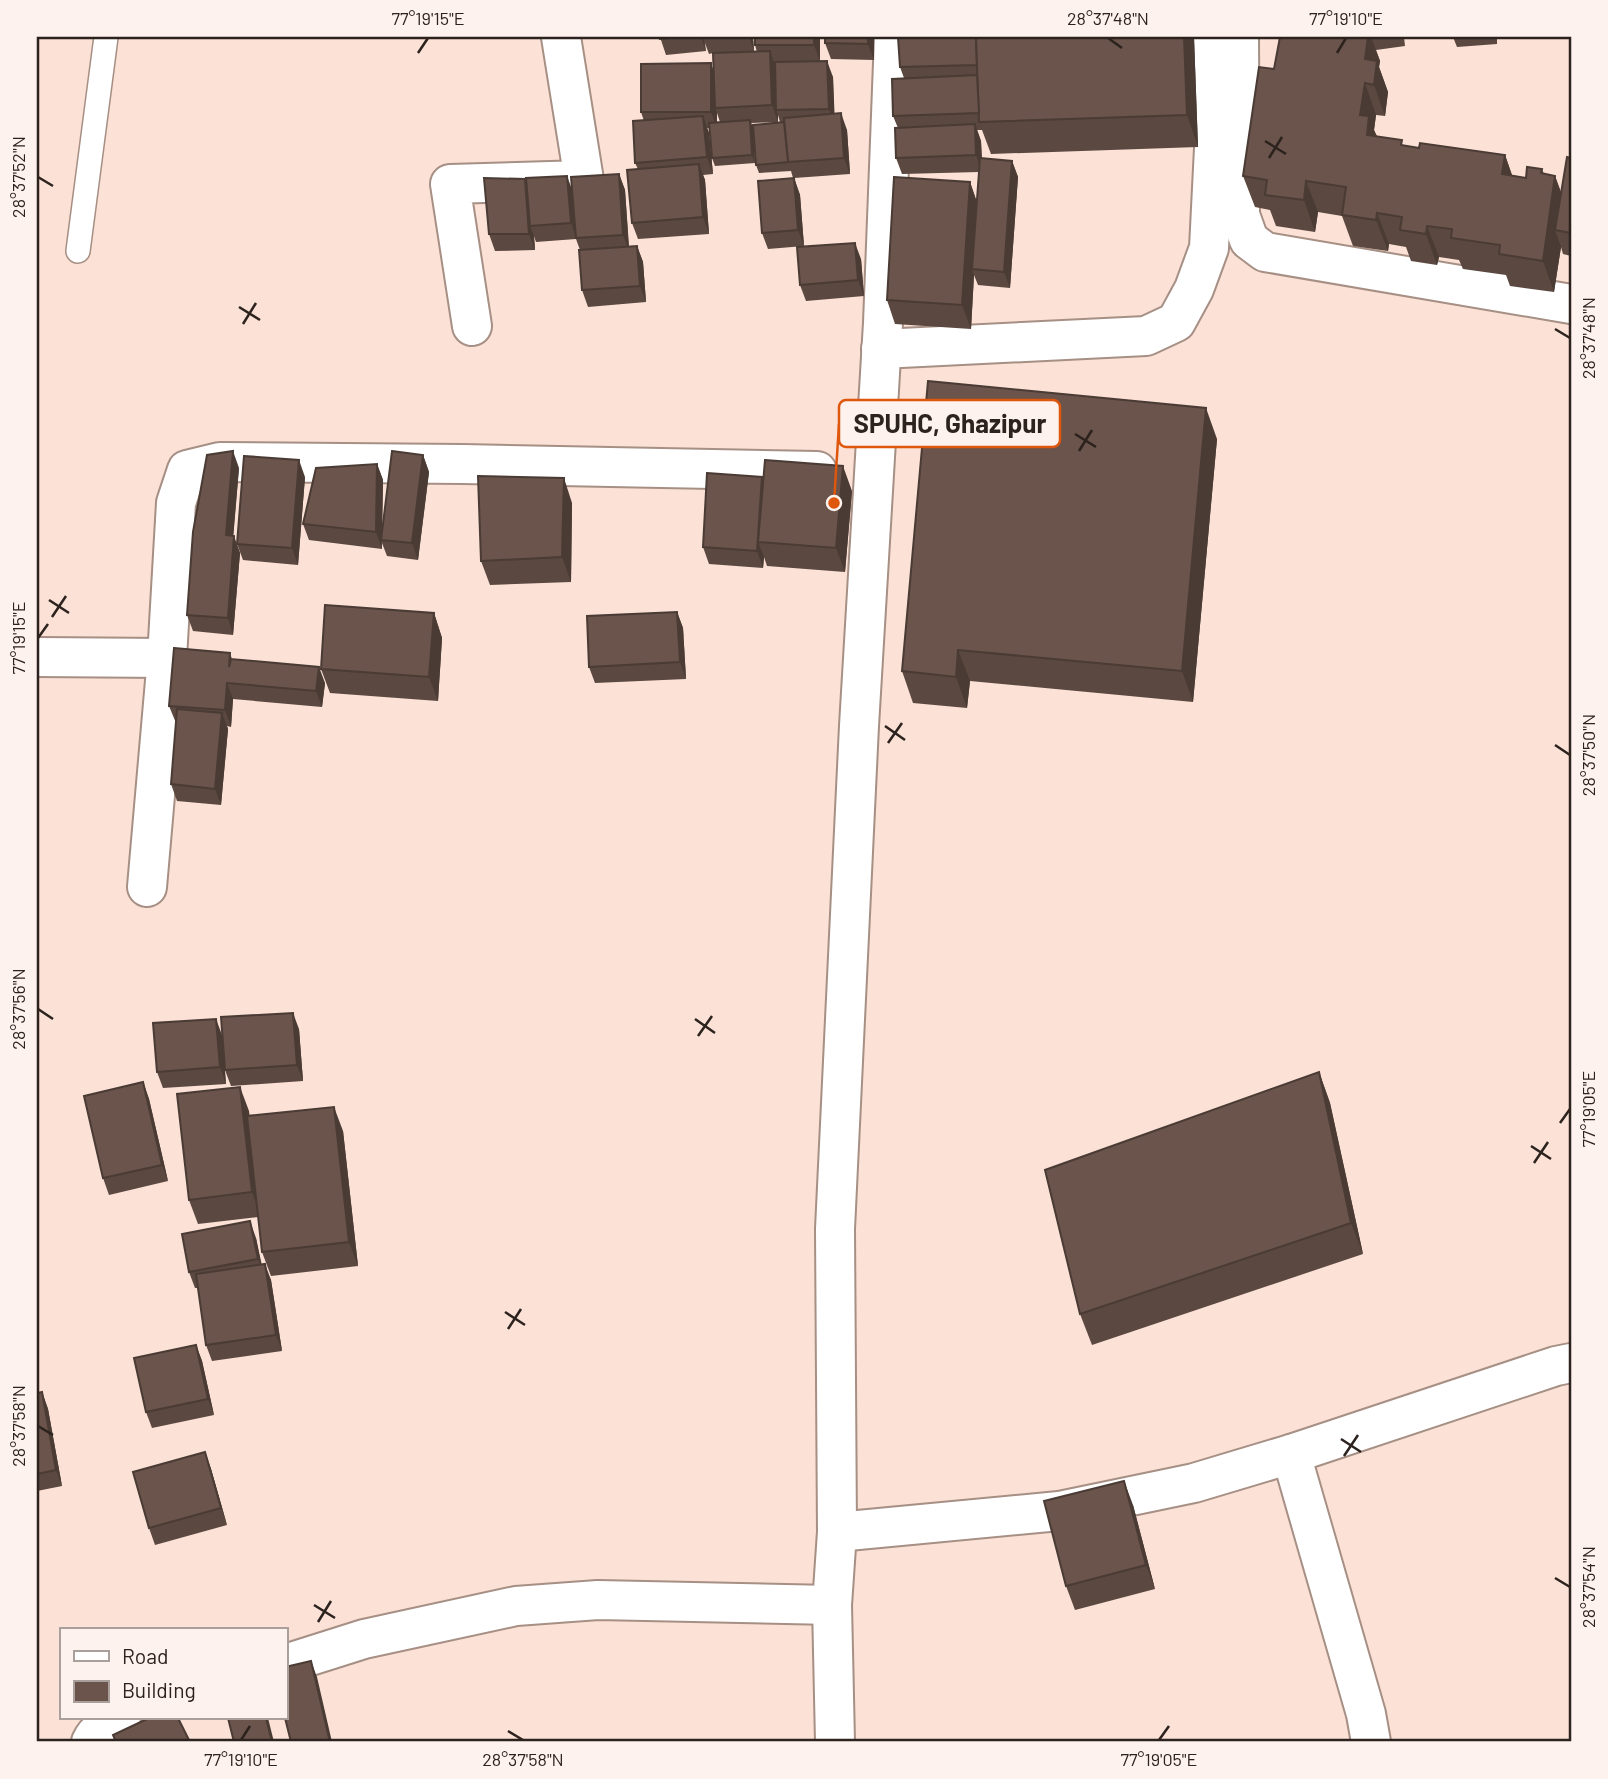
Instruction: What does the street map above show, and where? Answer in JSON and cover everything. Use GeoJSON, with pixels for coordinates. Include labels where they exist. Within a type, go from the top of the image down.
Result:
{"type":"FeatureCollection","features":[{"type":"Feature","properties":{"kind":"street"},"geometry":{"type":"LineString","coordinates":[[472,326],[450,184],[584,180],[561,37]]}},
{"type":"Feature","properties":{"kind":"street"},"geometry":{"type":"LineString","coordinates":[[835,1742],[832,1605],[837,1532],[835,1229],[859,726],[881,349],[894,37]]}},
{"type":"Feature","properties":{"kind":"street"},"geometry":{"type":"LineString","coordinates":[[881,349],[1146,337],[1176,322],[1194,289],[1209,248],[1214,148],[1210,37]]}},
{"type":"Feature","properties":{"kind":"street"},"geometry":{"type":"LineString","coordinates":[[1239,37],[1240,215],[1249,240],[1265,252],[1571,304]]}},
{"type":"Feature","properties":{"kind":"street"},"geometry":{"type":"LineString","coordinates":[[147,887],[167,658],[176,503],[187,470],[220,462],[233,462],[874,472]]}},
{"type":"Feature","properties":{"kind":"street"},"geometry":{"type":"LineString","coordinates":[[37,657],[167,658]]}},
{"type":"Feature","properties":{"kind":"street"},"geometry":{"type":"LineString","coordinates":[[837,1532],[1059,1511],[1194,1483],[1571,1363]]}},
{"type":"Feature","properties":{"kind":"street"},"geometry":{"type":"LineString","coordinates":[[1291,1454],[1366,1714],[1371,1742]]}},
{"type":"Feature","properties":{"kind":"street"},"geometry":{"type":"LineString","coordinates":[[287,1663],[364,1639],[516,1606],[598,1600],[832,1605]]}},
{"type":"Feature","properties":{"kind":"street"},"geometry":{"type":"LineString","coordinates":[[91,1742],[92,1738],[114,1720]]}},
{"type":"Feature","properties":{"kind":"lane"},"geometry":{"type":"LineString","coordinates":[[78,251],[106,37]]}},
{"type":"Feature","properties":{"kind":"building"},"geometry":{"type":"Polygon","coordinates":[[[755,37],[814,37],[814,45],[755,45],[755,37]]]}},
{"type":"Feature","properties":{"kind":"building"},"geometry":{"type":"Polygon","coordinates":[[[825,37],[868,37],[868,44],[825,43],[825,37]]]}},
{"type":"Feature","properties":{"kind":"building"},"geometry":{"type":"Polygon","coordinates":[[[898,37],[976,37],[977,65],[900,67],[898,37]]]}},
{"type":"Feature","properties":{"kind":"building"},"geometry":{"type":"Polygon","coordinates":[[[976,37],[1184,37],[1187,115],[979,122],[976,37]]]}},
{"type":"Feature","properties":{"kind":"building"},"geometry":{"type":"Polygon","coordinates":[[[1280,37],[1368,37],[1365,59],[1377,61],[1374,85],[1365,83],[1360,115],[1369,116],[1367,135],[1402,140],[1401,145],[1419,148],[1420,143],[1505,155],[1502,174],[1526,178],[1527,167],[1542,169],[1541,173],[1555,176],[1543,261],[1499,254],[1500,245],[1451,238],[1452,229],[1427,226],[1426,234],[1400,230],[1402,217],[1377,213],[1376,220],[1342,215],[1346,187],[1306,181],[1304,200],[1265,195],[1267,180],[1243,176],[1259,67],[1274,69],[1280,37]]]}},
{"type":"Feature","properties":{"kind":"building"},"geometry":{"type":"Polygon","coordinates":[[[770,51],[772,105],[715,108],[713,53],[770,51]]]}},
{"type":"Feature","properties":{"kind":"building"},"geometry":{"type":"Polygon","coordinates":[[[827,61],[829,109],[776,110],[775,62],[827,61]]]}},
{"type":"Feature","properties":{"kind":"building"},"geometry":{"type":"Polygon","coordinates":[[[711,63],[711,112],[641,112],[641,64],[711,63]]]}},
{"type":"Feature","properties":{"kind":"building"},"geometry":{"type":"Polygon","coordinates":[[[977,75],[979,113],[893,116],[892,79],[977,75]]]}},
{"type":"Feature","properties":{"kind":"building"},"geometry":{"type":"Polygon","coordinates":[[[841,113],[844,158],[788,162],[784,118],[841,113]]]}},
{"type":"Feature","properties":{"kind":"building"},"geometry":{"type":"Polygon","coordinates":[[[703,116],[707,157],[635,163],[633,121],[703,116]]]}},
{"type":"Feature","properties":{"kind":"building"},"geometry":{"type":"Polygon","coordinates":[[[750,120],[752,155],[712,158],[709,123],[750,120]]]}},
{"type":"Feature","properties":{"kind":"building"},"geometry":{"type":"Polygon","coordinates":[[[784,122],[789,162],[756,165],[753,125],[784,122]]]}},
{"type":"Feature","properties":{"kind":"building"},"geometry":{"type":"Polygon","coordinates":[[[975,124],[976,155],[896,158],[895,128],[975,124]]]}},
{"type":"Feature","properties":{"kind":"building"},"geometry":{"type":"Polygon","coordinates":[[[1567,157],[1571,158],[1571,233],[1555,230],[1567,157]]]}},
{"type":"Feature","properties":{"kind":"building"},"geometry":{"type":"Polygon","coordinates":[[[980,158],[1012,161],[1004,272],[972,269],[980,158]]]}},
{"type":"Feature","properties":{"kind":"building"},"geometry":{"type":"Polygon","coordinates":[[[699,164],[703,217],[632,223],[627,170],[699,164]]]}},
{"type":"Feature","properties":{"kind":"building"},"geometry":{"type":"Polygon","coordinates":[[[619,174],[623,235],[576,238],[571,177],[619,174]]]}},
{"type":"Feature","properties":{"kind":"building"},"geometry":{"type":"Polygon","coordinates":[[[567,176],[571,223],[530,226],[526,178],[567,176]]]}},
{"type":"Feature","properties":{"kind":"building"},"geometry":{"type":"Polygon","coordinates":[[[894,177],[970,182],[962,305],[887,300],[894,177]]]}},
{"type":"Feature","properties":{"kind":"building"},"geometry":{"type":"Polygon","coordinates":[[[484,178],[525,179],[529,234],[489,234],[484,178]]]}},
{"type":"Feature","properties":{"kind":"building"},"geometry":{"type":"Polygon","coordinates":[[[794,178],[798,230],[762,233],[758,181],[794,178]]]}},
{"type":"Feature","properties":{"kind":"building"},"geometry":{"type":"Polygon","coordinates":[[[855,243],[858,280],[800,285],[797,247],[855,243]]]}},
{"type":"Feature","properties":{"kind":"building"},"geometry":{"type":"Polygon","coordinates":[[[637,246],[640,286],[582,290],[579,250],[637,246]]]}},
{"type":"Feature","properties":{"kind":"building"},"geometry":{"type":"Polygon","coordinates":[[[928,381],[1206,408],[1182,671],[958,650],[956,677],[902,671],[928,381]]]}},
{"type":"Feature","properties":{"kind":"building"},"geometry":{"type":"Polygon","coordinates":[[[233,451],[226,535],[234,536],[228,618],[187,615],[193,532],[207,455],[233,451]]]}},
{"type":"Feature","properties":{"kind":"building"},"geometry":{"type":"Polygon","coordinates":[[[392,451],[423,455],[412,543],[381,540],[392,451]]]}},
{"type":"Feature","properties":{"kind":"building"},"geometry":{"type":"Polygon","coordinates":[[[244,456],[299,460],[292,548],[237,544],[244,456]]]}},
{"type":"Feature","properties":{"kind":"building"},"geometry":{"type":"Polygon","coordinates":[[[765,460],[843,466],[836,548],[758,542],[765,460]]]}},
{"type":"Feature","properties":{"kind":"building"},"geometry":{"type":"Polygon","coordinates":[[[377,464],[376,532],[303,524],[316,468],[377,464]]]}},
{"type":"Feature","properties":{"kind":"building"},"geometry":{"type":"Polygon","coordinates":[[[707,473],[762,477],[757,551],[703,547],[707,473]]]}},
{"type":"Feature","properties":{"kind":"building"},"geometry":{"type":"Polygon","coordinates":[[[478,476],[564,478],[562,557],[481,561],[478,476]]]}},
{"type":"Feature","properties":{"kind":"building"},"geometry":{"type":"Polygon","coordinates":[[[325,605],[434,613],[429,677],[321,669],[325,605]]]}},
{"type":"Feature","properties":{"kind":"building"},"geometry":{"type":"Polygon","coordinates":[[[677,612],[680,662],[589,667],[587,616],[677,612]]]}},
{"type":"Feature","properties":{"kind":"building"},"geometry":{"type":"Polygon","coordinates":[[[174,648],[230,653],[229,667],[231,659],[319,667],[316,691],[227,683],[225,710],[169,706],[174,648]]]}},
{"type":"Feature","properties":{"kind":"building"},"geometry":{"type":"Polygon","coordinates":[[[177,709],[222,713],[215,789],[171,784],[177,709]]]}},
{"type":"Feature","properties":{"kind":"building"},"geometry":{"type":"Polygon","coordinates":[[[293,1013],[297,1065],[225,1070],[221,1017],[293,1013]]]}},
{"type":"Feature","properties":{"kind":"building"},"geometry":{"type":"Polygon","coordinates":[[[216,1019],[220,1067],[157,1072],[153,1023],[216,1019]]]}},
{"type":"Feature","properties":{"kind":"building"},"geometry":{"type":"Polygon","coordinates":[[[1319,1072],[1351,1223],[1080,1314],[1045,1170],[1319,1072]]]}},
{"type":"Feature","properties":{"kind":"building"},"geometry":{"type":"Polygon","coordinates":[[[143,1082],[162,1165],[103,1178],[84,1096],[143,1082]]]}},
{"type":"Feature","properties":{"kind":"building"},"geometry":{"type":"Polygon","coordinates":[[[240,1087],[252,1192],[189,1200],[177,1094],[240,1087]]]}},
{"type":"Feature","properties":{"kind":"building"},"geometry":{"type":"Polygon","coordinates":[[[334,1107],[349,1242],[262,1252],[247,1116],[334,1107]]]}},
{"type":"Feature","properties":{"kind":"building"},"geometry":{"type":"Polygon","coordinates":[[[250,1221],[258,1259],[189,1272],[182,1234],[250,1221]]]}},
{"type":"Feature","properties":{"kind":"building"},"geometry":{"type":"Polygon","coordinates":[[[265,1264],[276,1335],[206,1345],[196,1274],[265,1264]]]}},
{"type":"Feature","properties":{"kind":"building"},"geometry":{"type":"Polygon","coordinates":[[[196,1345],[208,1399],[146,1412],[134,1358],[196,1345]]]}},
{"type":"Feature","properties":{"kind":"building"},"geometry":{"type":"Polygon","coordinates":[[[42,1392],[56,1470],[37,1474],[37,1393],[42,1392]]]}},
{"type":"Feature","properties":{"kind":"building"},"geometry":{"type":"Polygon","coordinates":[[[205,1452],[221,1508],[149,1528],[133,1472],[205,1452]]]}},
{"type":"Feature","properties":{"kind":"building"},"geometry":{"type":"Polygon","coordinates":[[[1124,1481],[1146,1565],[1066,1586],[1044,1501],[1124,1481]]]}},
{"type":"Feature","properties":{"kind":"building"},"geometry":{"type":"Polygon","coordinates":[[[311,1661],[330,1742],[291,1742],[286,1720],[287,1667],[311,1661]]]}},
{"type":"Feature","properties":{"kind":"building"},"geometry":{"type":"Polygon","coordinates":[[[145,1720],[179,1720],[190,1742],[116,1742],[113,1735],[145,1720]]]}},
{"type":"Feature","properties":{"kind":"building"},"geometry":{"type":"Polygon","coordinates":[[[228,1720],[266,1720],[272,1742],[234,1742],[228,1720]]]}},
{"type":"Feature","properties":{"kind":"place","name":"SPUHC, Ghazipur"},"geometry":{"type":"Point","coordinates":[834,503]}}]}
